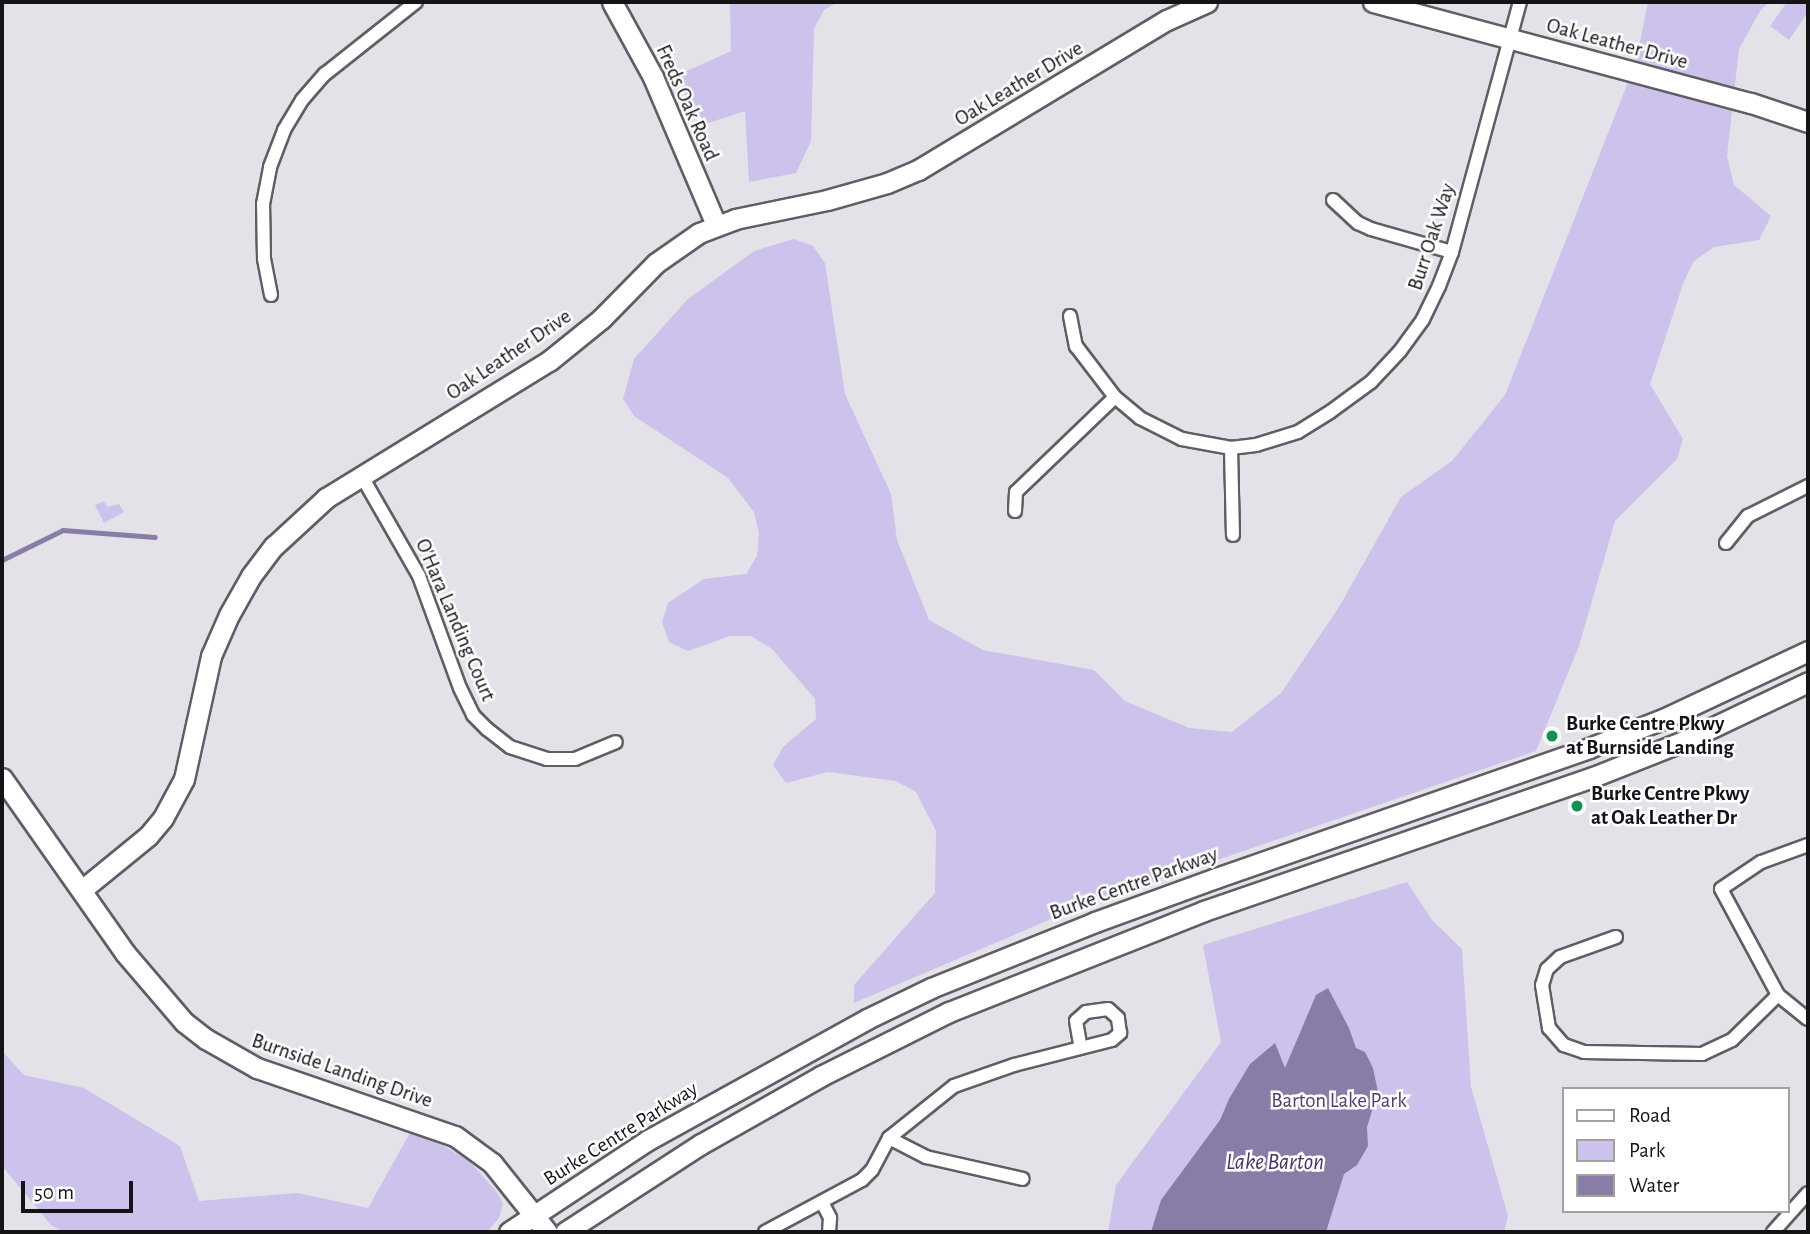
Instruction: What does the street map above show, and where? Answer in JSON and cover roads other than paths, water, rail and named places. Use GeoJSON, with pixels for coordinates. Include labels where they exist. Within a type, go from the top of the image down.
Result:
{"type":"FeatureCollection","features":[{"type":"Feature","properties":{"kind":"street"},"geometry":{"type":"LineString","coordinates":[[271,295],[264,259],[263,204],[270,167],[284,130],[302,100],[325,74],[416,2]]}},
{"type":"Feature","properties":{"kind":"street","name":"Freds Oak Road"},"geometry":{"type":"LineString","coordinates":[[612,2],[653,78],[716,225]]}},
{"type":"Feature","properties":{"kind":"street","name":"Oak Leather Drive"},"geometry":{"type":"LineString","coordinates":[[83,889],[148,836],[175,798],[189,762],[211,656],[229,615],[251,576],[300,519],[361,475],[549,361],[601,319],[656,263],[716,225],[760,212],[827,200],[887,183],[918,170],[1184,6],[1207,2]]}},
{"type":"Feature","properties":{"kind":"street","name":"Oak Leather Drive"},"geometry":{"type":"LineString","coordinates":[[1373,2],[1764,107],[1808,122]]}},
{"type":"Feature","properties":{"kind":"street","name":"Burr Oak Way"},"geometry":{"type":"LineString","coordinates":[[1070,316],[1076,346],[1115,397],[1160,430],[1181,439],[1231,448],[1256,445],[1298,432],[1371,382],[1400,352],[1423,319],[1452,252],[1520,2]]}},
{"type":"Feature","properties":{"kind":"street"},"geometry":{"type":"LineString","coordinates":[[1333,200],[1358,223],[1371,229],[1452,252]]}},
{"type":"Feature","properties":{"kind":"street"},"geometry":{"type":"LineString","coordinates":[[1015,511],[1016,492],[1115,397]]}},
{"type":"Feature","properties":{"kind":"street"},"geometry":{"type":"LineString","coordinates":[[1231,448],[1233,535]]}},
{"type":"Feature","properties":{"kind":"street","name":"O'Hara Landing Court"},"geometry":{"type":"LineString","coordinates":[[361,475],[419,576],[460,688],[473,715],[486,729],[510,747],[547,759],[575,759],[616,742]]}},
{"type":"Feature","properties":{"kind":"street"},"geometry":{"type":"LineString","coordinates":[[1726,543],[1748,516],[1808,486]]}},
{"type":"Feature","properties":{"kind":"street","name":"Burke Centre Parkway"},"geometry":{"type":"LineString","coordinates":[[509,1232],[648,1140],[867,1019],[931,988],[1095,922],[1589,748],[1663,719],[1808,651]]}},
{"type":"Feature","properties":{"kind":"street"},"geometry":{"type":"LineString","coordinates":[[565,1232],[701,1144],[821,1076],[949,1012],[1204,911],[1593,777],[1684,741],[1808,682]]}},
{"type":"Feature","properties":{"kind":"street","name":"Burnside Landing Drive"},"geometry":{"type":"LineString","coordinates":[[2,778],[83,889],[125,953],[164,1002],[206,1039],[257,1068],[455,1136],[492,1163],[547,1232]]}},
{"type":"Feature","properties":{"kind":"street"},"geometry":{"type":"LineString","coordinates":[[1808,845],[1761,862],[1721,889],[1778,995],[1808,1018]]}},
{"type":"Feature","properties":{"kind":"street"},"geometry":{"type":"LineString","coordinates":[[1616,937],[1560,957],[1546,969],[1542,985],[1549,1028],[1564,1045],[1584,1052],[1702,1054],[1732,1040],[1778,995]]}},
{"type":"Feature","properties":{"kind":"street"},"geometry":{"type":"LineString","coordinates":[[765,1232],[862,1180],[872,1170],[889,1138],[954,1086],[976,1076],[1081,1048]]}},
{"type":"Feature","properties":{"kind":"street"},"geometry":{"type":"LineString","coordinates":[[889,1138],[926,1157],[1023,1179]]}},
{"type":"Feature","properties":{"kind":"street"},"geometry":{"type":"LineString","coordinates":[[1773,1232],[1808,1193]]}},
{"type":"Feature","properties":{"kind":"street"},"geometry":{"type":"LineString","coordinates":[[822,1202],[830,1218],[829,1232]]}},
{"type":"Feature","properties":{"kind":"water","name":"Lake Barton"},"geometry":{"type":"Polygon","coordinates":[[[1328,988],[1349,1028],[1356,1048],[1365,1052],[1373,1068],[1378,1092],[1367,1127],[1368,1146],[1357,1165],[1344,1174],[1326,1232],[1151,1232],[1161,1200],[1220,1120],[1250,1064],[1275,1043],[1285,1068],[1316,995],[1328,988]]]}},
{"type":"Feature","properties":{"kind":"waterway"},"geometry":{"type":"LineString","coordinates":[[2,560],[63,530],[155,537]]}},
{"type":"Feature","properties":{"kind":"place","name":"Burke Centre Pkwy at Burnside Landing"},"geometry":{"type":"Point","coordinates":[1552,736]}},
{"type":"Feature","properties":{"kind":"place","name":"Burke Centre Pkwy at Oak Leather Dr"},"geometry":{"type":"Point","coordinates":[1577,806]}},
{"type":"Feature","properties":{"kind":"park label","name":"Barton Lake Park"},"geometry":{"type":"Point","coordinates":[1339,1101]}}]}
